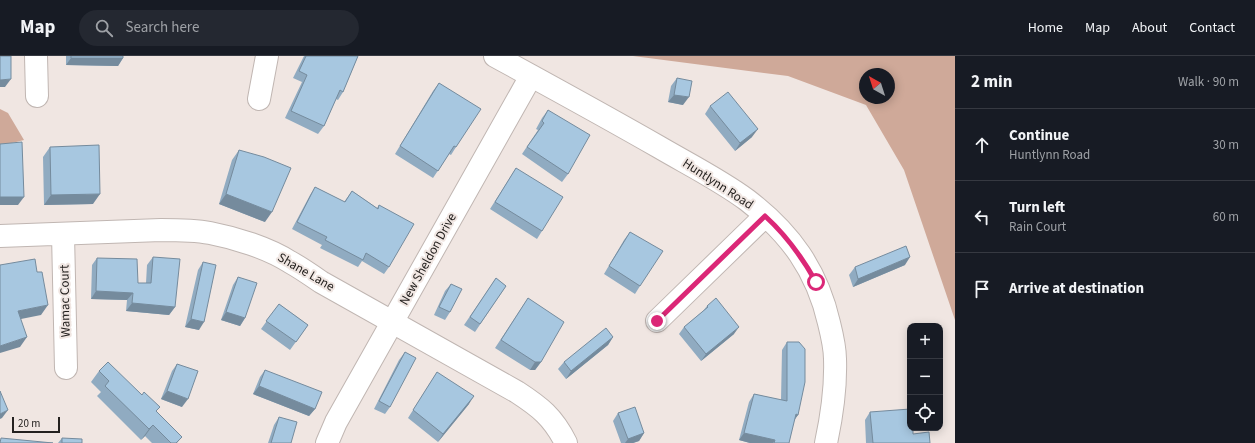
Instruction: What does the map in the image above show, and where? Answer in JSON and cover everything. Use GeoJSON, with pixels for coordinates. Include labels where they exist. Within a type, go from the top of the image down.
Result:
{"type":"FeatureCollection","features":[{"type":"Feature","properties":{"kind":"street"},"geometry":{"type":"LineString","coordinates":[[36,56],[37,96]]}},
{"type":"Feature","properties":{"kind":"street"},"geometry":{"type":"LineString","coordinates":[[259,99],[267,56]]}},
{"type":"Feature","properties":{"kind":"street","name":"Huntlynn Road"},"geometry":{"type":"LineString","coordinates":[[495,56],[709,176],[746,200],[781,230],[804,260],[816,282],[825,307],[831,332],[835,357],[835,387],[826,443]]}},
{"type":"Feature","properties":{"kind":"street","name":"New Sheldon Drive"},"geometry":{"type":"LineString","coordinates":[[327,443],[336,422],[530,76]]}},
{"type":"Feature","properties":{"kind":"street"},"geometry":{"type":"LineString","coordinates":[[657,321],[765,216]]}},
{"type":"Feature","properties":{"kind":"street","name":"Shane Lane"},"geometry":{"type":"LineString","coordinates":[[0,236],[161,230],[209,233],[228,237],[269,251],[290,262],[321,282],[517,392],[538,406],[553,422],[566,443]]}},
{"type":"Feature","properties":{"kind":"street","name":"Wamac Court"},"geometry":{"type":"LineString","coordinates":[[63,234],[66,368]]}},
{"type":"Feature","properties":{"kind":"shaded area"},"geometry":{"type":"Polygon","coordinates":[[[633,56],[955,56],[955,320],[904,170],[866,105],[863,104],[895,104],[895,68],[859,68],[859,102],[788,76],[633,56]]]}},
{"type":"Feature","properties":{"kind":"shaded area"},"geometry":{"type":"Polygon","coordinates":[[[0,109],[8,113],[24,140],[0,146],[0,109]]]}},
{"type":"Feature","properties":{"kind":"building"},"geometry":{"type":"Polygon","coordinates":[[[0,56],[11,56],[11,79],[0,80],[0,56]]]}},
{"type":"Feature","properties":{"kind":"building"},"geometry":{"type":"Polygon","coordinates":[[[71,56],[123,56],[123,58],[71,58],[71,56]]]}},
{"type":"Feature","properties":{"kind":"building"},"geometry":{"type":"Polygon","coordinates":[[[306,56],[358,56],[343,92],[340,90],[324,126],[291,111],[307,75],[299,71],[306,56]]]}},
{"type":"Feature","properties":{"kind":"building"},"geometry":{"type":"Polygon","coordinates":[[[677,78],[692,81],[689,97],[674,95],[677,78]]]}},
{"type":"Feature","properties":{"kind":"building"},"geometry":{"type":"Polygon","coordinates":[[[439,83],[481,109],[438,171],[400,146],[439,83]]]}},
{"type":"Feature","properties":{"kind":"building"},"geometry":{"type":"Polygon","coordinates":[[[728,92],[758,129],[740,143],[710,106],[728,92]]]}},
{"type":"Feature","properties":{"kind":"building"},"geometry":{"type":"Polygon","coordinates":[[[548,110],[590,135],[568,174],[527,147],[544,123],[542,121],[548,110]]]}},
{"type":"Feature","properties":{"kind":"building"},"geometry":{"type":"Polygon","coordinates":[[[22,142],[24,197],[0,197],[0,144],[22,142]]]}},
{"type":"Feature","properties":{"kind":"building"},"geometry":{"type":"Polygon","coordinates":[[[99,145],[100,194],[51,195],[50,147],[99,145]]]}},
{"type":"Feature","properties":{"kind":"building"},"geometry":{"type":"Polygon","coordinates":[[[239,150],[264,157],[291,168],[272,212],[226,194],[239,150]]]}},
{"type":"Feature","properties":{"kind":"building"},"geometry":{"type":"Polygon","coordinates":[[[516,168],[563,197],[542,231],[495,202],[516,168]]]}},
{"type":"Feature","properties":{"kind":"building"},"geometry":{"type":"Polygon","coordinates":[[[315,187],[345,202],[352,191],[378,209],[379,205],[414,224],[389,267],[366,253],[363,260],[325,240],[327,237],[297,222],[315,187]]]}},
{"type":"Feature","properties":{"kind":"building"},"geometry":{"type":"Polygon","coordinates":[[[630,232],[663,251],[640,286],[609,266],[630,232]]]}},
{"type":"Feature","properties":{"kind":"building"},"geometry":{"type":"Polygon","coordinates":[[[906,246],[910,257],[858,279],[855,267],[906,246]]]}},
{"type":"Feature","properties":{"kind":"building"},"geometry":{"type":"Polygon","coordinates":[[[153,257],[180,259],[175,307],[132,303],[133,293],[96,291],[97,258],[137,259],[138,283],[151,283],[153,257]]]}},
{"type":"Feature","properties":{"kind":"building"},"geometry":{"type":"Polygon","coordinates":[[[35,259],[37,272],[42,272],[48,305],[18,311],[27,337],[0,346],[0,265],[35,259]]]}},
{"type":"Feature","properties":{"kind":"building"},"geometry":{"type":"Polygon","coordinates":[[[203,262],[216,265],[204,322],[191,319],[203,262]]]}},
{"type":"Feature","properties":{"kind":"building"},"geometry":{"type":"Polygon","coordinates":[[[238,277],[257,283],[245,318],[226,312],[238,277]]]}},
{"type":"Feature","properties":{"kind":"building"},"geometry":{"type":"Polygon","coordinates":[[[496,278],[506,286],[480,324],[470,317],[496,278]]]}},
{"type":"Feature","properties":{"kind":"building"},"geometry":{"type":"Polygon","coordinates":[[[451,284],[462,289],[450,312],[439,307],[451,284]]]}},
{"type":"Feature","properties":{"kind":"building"},"geometry":{"type":"Polygon","coordinates":[[[528,298],[564,322],[541,362],[535,362],[501,340],[528,298]]]}},
{"type":"Feature","properties":{"kind":"building"},"geometry":{"type":"Polygon","coordinates":[[[716,298],[739,327],[706,354],[684,327],[708,307],[707,306],[716,298]]]}},
{"type":"Feature","properties":{"kind":"building"},"geometry":{"type":"Polygon","coordinates":[[[279,304],[308,325],[296,342],[266,321],[279,304]]]}},
{"type":"Feature","properties":{"kind":"building"},"geometry":{"type":"Polygon","coordinates":[[[606,328],[613,337],[571,371],[564,362],[606,328]]]}},
{"type":"Feature","properties":{"kind":"building"},"geometry":{"type":"Polygon","coordinates":[[[787,342],[799,342],[805,349],[805,382],[798,415],[796,414],[789,443],[774,443],[775,440],[744,433],[754,394],[787,401],[787,342]]]}},
{"type":"Feature","properties":{"kind":"building"},"geometry":{"type":"Polygon","coordinates":[[[405,352],[416,358],[390,407],[379,401],[405,352]]]}},
{"type":"Feature","properties":{"kind":"building"},"geometry":{"type":"Polygon","coordinates":[[[108,362],[142,395],[144,392],[160,407],[156,411],[182,437],[176,443],[171,443],[153,425],[149,429],[105,386],[109,381],[99,371],[108,362]]]}},
{"type":"Feature","properties":{"kind":"building"},"geometry":{"type":"Polygon","coordinates":[[[177,364],[198,371],[188,399],[167,391],[177,364]]]}},
{"type":"Feature","properties":{"kind":"building"},"geometry":{"type":"Polygon","coordinates":[[[265,370],[322,392],[315,409],[259,386],[265,370]]]}},
{"type":"Feature","properties":{"kind":"building"},"geometry":{"type":"Polygon","coordinates":[[[437,372],[474,396],[443,434],[413,410],[437,372]]]}},
{"type":"Feature","properties":{"kind":"building"},"geometry":{"type":"Polygon","coordinates":[[[0,391],[8,410],[0,414],[0,391]]]}},
{"type":"Feature","properties":{"kind":"building"},"geometry":{"type":"Polygon","coordinates":[[[635,407],[644,433],[628,439],[618,413],[635,407]]]}},
{"type":"Feature","properties":{"kind":"building"},"geometry":{"type":"Polygon","coordinates":[[[907,409],[907,431],[913,431],[913,434],[929,432],[930,443],[873,443],[870,412],[907,409]]]}},
{"type":"Feature","properties":{"kind":"building"},"geometry":{"type":"Polygon","coordinates":[[[279,417],[297,422],[291,443],[271,443],[279,417]]]}},
{"type":"Feature","properties":{"kind":"building"},"geometry":{"type":"Polygon","coordinates":[[[1,438],[53,443],[0,443],[1,438]]]}},
{"type":"Feature","properties":{"kind":"building"},"geometry":{"type":"Polygon","coordinates":[[[62,438],[82,439],[82,443],[62,443],[62,438]]]}},
{"type":"Feature","properties":{"kind":"route"},"geometry":{"type":"LineString","coordinates":[[657,321],[765,216],[781,230],[794,246],[804,260],[816,282]]}}]}
